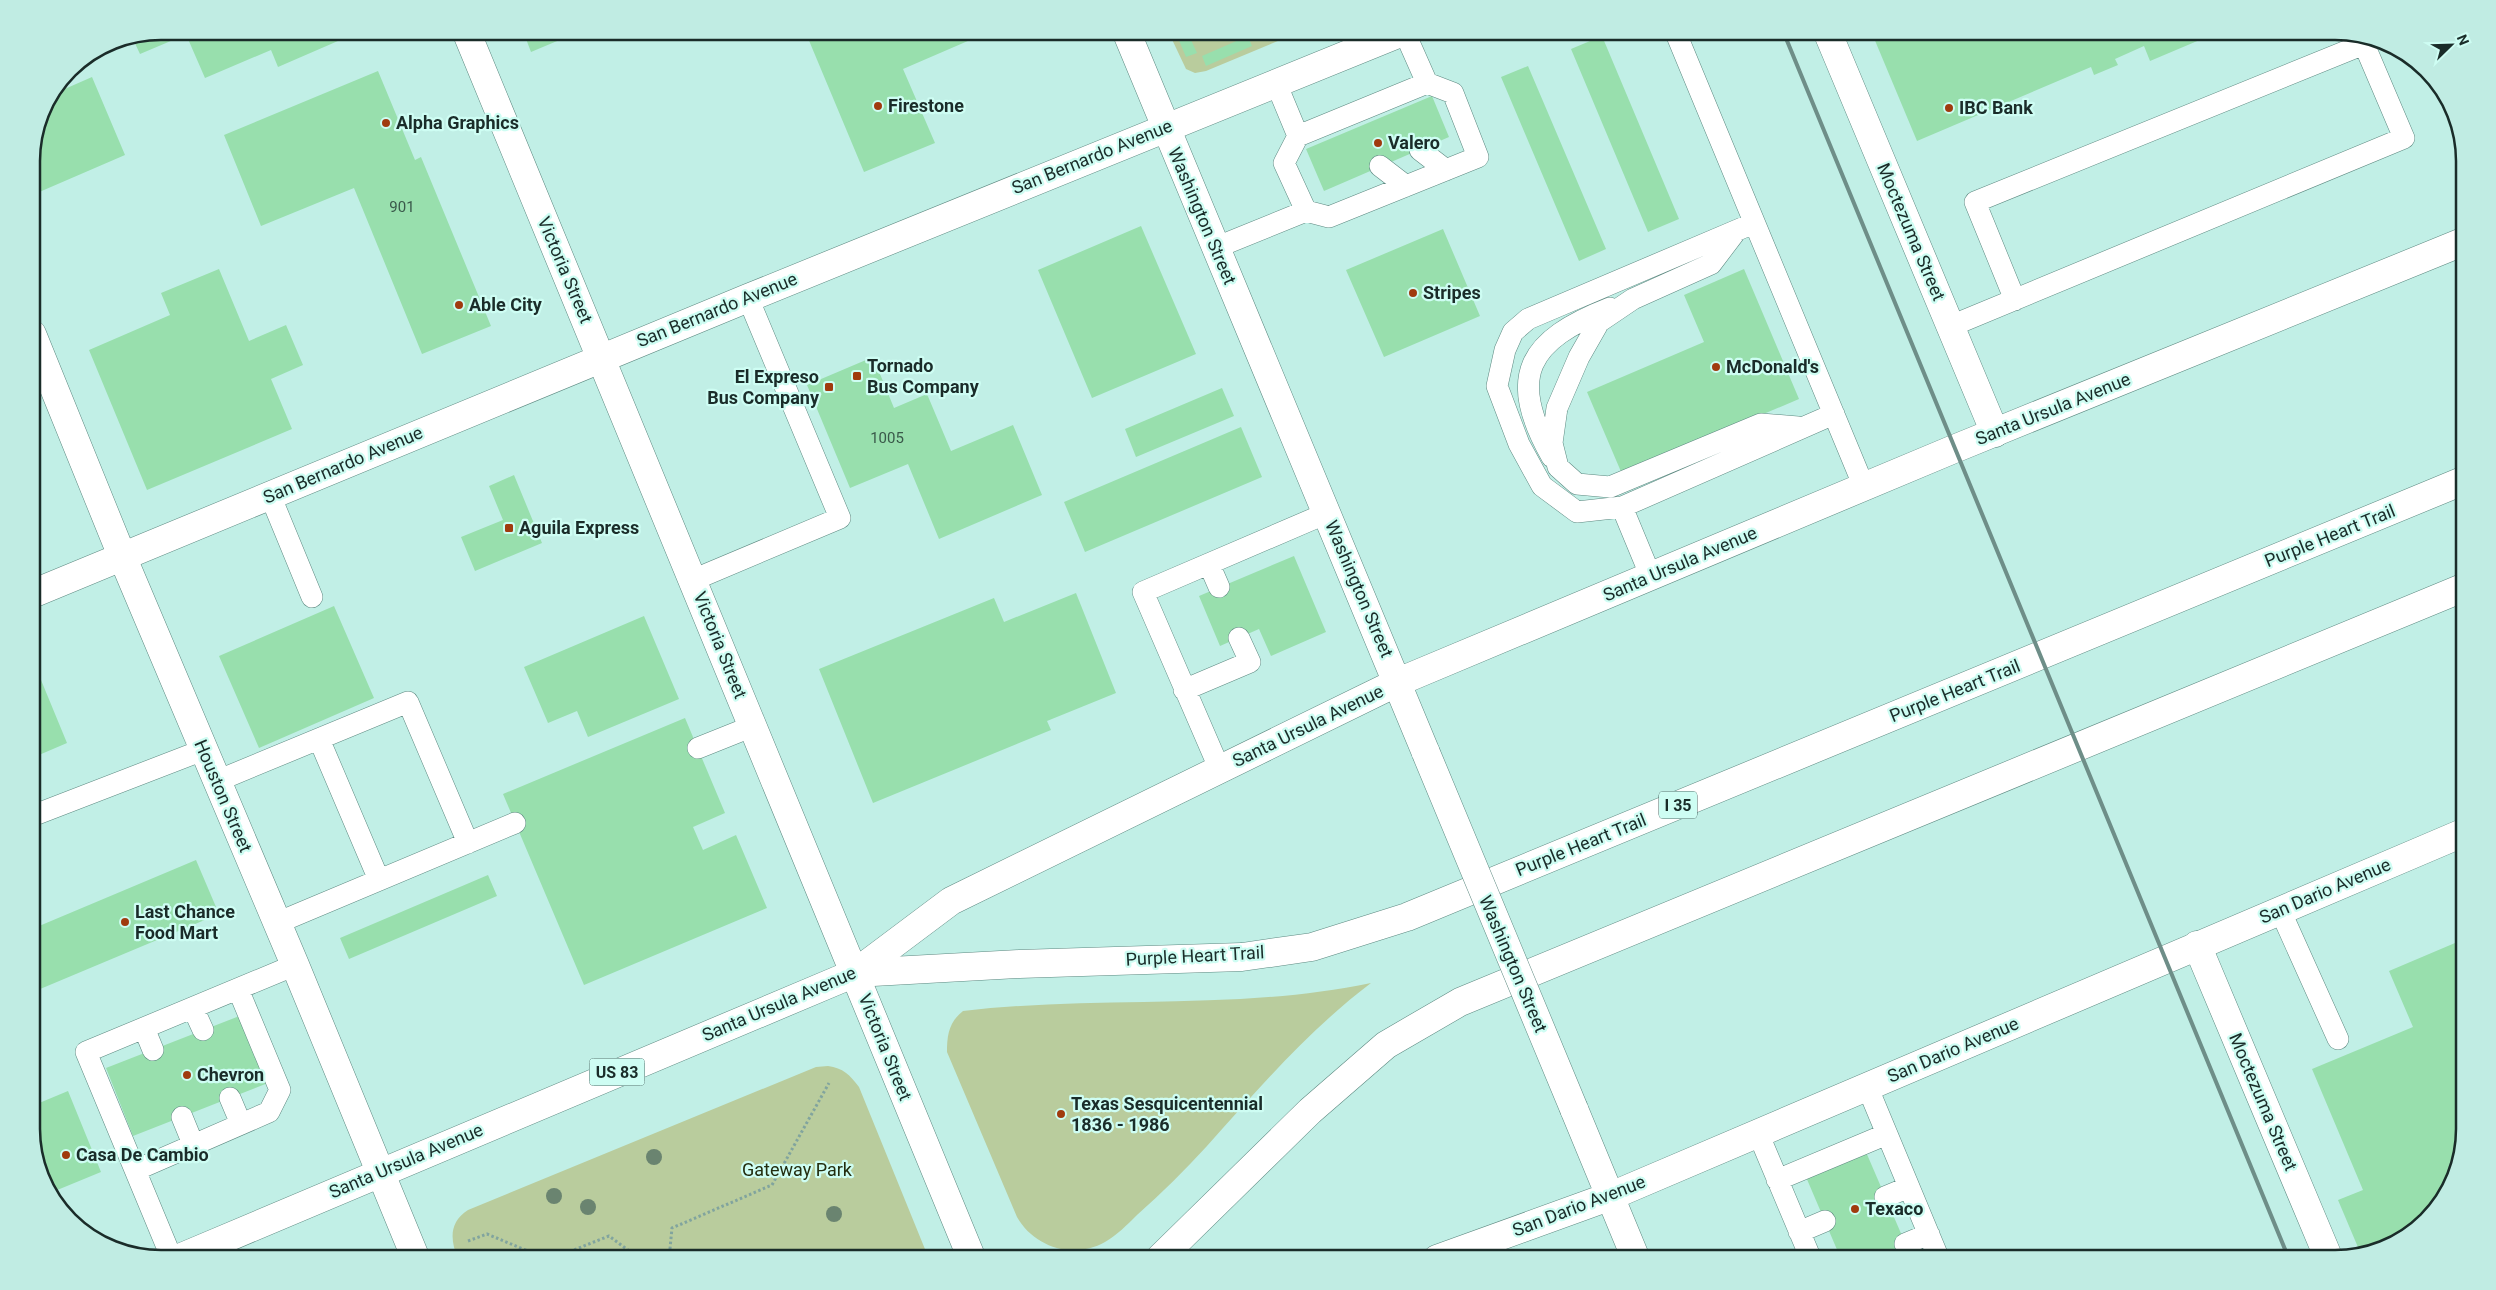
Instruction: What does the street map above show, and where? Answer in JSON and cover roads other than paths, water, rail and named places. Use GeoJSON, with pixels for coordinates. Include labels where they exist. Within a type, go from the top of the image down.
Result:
{"type":"FeatureCollection","features":[{"type":"Feature","properties":{"kind":"main road","name":"Victoria Street"},"geometry":{"type":"LineString","coordinates":[[470,40],[968,1250]]}},
{"type":"Feature","properties":{"kind":"main road","name":"Washington Street"},"geometry":{"type":"LineString","coordinates":[[1130,40],[1632,1250]]}},
{"type":"Feature","properties":{"kind":"main road","name":"San Bernardo Avenue"},"geometry":{"type":"LineString","coordinates":[[40,591],[748,298],[1382,40]]}},
{"type":"Feature","properties":{"kind":"main road","name":"Moctezuma Street"},"geometry":{"type":"LineString","coordinates":[[1831,40],[1994,433]]}},
{"type":"Feature","properties":{"kind":"main road","name":"Santa Ursula Avenue"},"geometry":{"type":"LineString","coordinates":[[198,1250],[855,973],[951,901],[1398,682],[1994,433],[2456,244]]}},
{"type":"Feature","properties":{"kind":"main road","name":"Houston Street"},"geometry":{"type":"LineString","coordinates":[[40,354],[122,556],[295,965],[412,1250]]}},
{"type":"Feature","properties":{"kind":"main road","name":"Purple Heart Trail"},"geometry":{"type":"LineString","coordinates":[[855,973],[1019,964],[1242,957],[1312,946],[1406,918],[2456,484]]}},
{"type":"Feature","properties":{"kind":"main road"},"geometry":{"type":"LineString","coordinates":[[1168,1250],[1310,1112],[1386,1045],[1460,1002],[2456,592]]}},
{"type":"Feature","properties":{"kind":"main road","name":"San Dario Avenue"},"geometry":{"type":"LineString","coordinates":[[1462,1250],[1611,1196],[2456,836]]}},
{"type":"Feature","properties":{"kind":"main road","name":"Moctezuma Street"},"geometry":{"type":"LineString","coordinates":[[2197,945],[2325,1250]]}},
{"type":"Feature","properties":{"kind":"lane"},"geometry":{"type":"LineString","coordinates":[[1215,248],[1306,211],[1329,217],[1478,157],[1453,94],[1426,84],[1408,40]]}},
{"type":"Feature","properties":{"kind":"lane"},"geometry":{"type":"LineString","coordinates":[[1679,40],[1745,227],[1834,414],[1864,487]]}},
{"type":"Feature","properties":{"kind":"lane"},"geometry":{"type":"LineString","coordinates":[[2015,300],[1975,202],[2360,42]]}},
{"type":"Feature","properties":{"kind":"lane"},"geometry":{"type":"LineString","coordinates":[[1951,326],[2404,138],[2364,43]]}},
{"type":"Feature","properties":{"kind":"lane"},"geometry":{"type":"LineString","coordinates":[[1276,83],[1298,136],[1284,163],[1306,211]]}},
{"type":"Feature","properties":{"kind":"lane"},"geometry":{"type":"LineString","coordinates":[[1298,136],[1331,131],[1375,112],[1426,84]]}},
{"type":"Feature","properties":{"kind":"lane"},"geometry":{"type":"LineString","coordinates":[[1420,150],[1446,170]]}},
{"type":"Feature","properties":{"kind":"lane"},"geometry":{"type":"LineString","coordinates":[[1380,166],[1406,186]]}},
{"type":"Feature","properties":{"kind":"lane"},"geometry":{"type":"LineString","coordinates":[[1745,227],[1711,264],[1572,324],[1552,337],[1535,357],[1529,378],[1534,423],[1558,467],[1577,484],[1610,488],[1761,424],[1800,428]]}},
{"type":"Feature","properties":{"kind":"lane"},"geometry":{"type":"LineString","coordinates":[[1745,227],[1528,319],[1513,332],[1505,350],[1497,386],[1518,444],[1542,486],[1577,512],[1622,507],[1834,414]]}},
{"type":"Feature","properties":{"kind":"lane"},"geometry":{"type":"LineString","coordinates":[[693,580],[840,518],[748,298]]}},
{"type":"Feature","properties":{"kind":"lane"},"geometry":{"type":"LineString","coordinates":[[1558,467],[1552,443],[1557,408],[1579,357],[1599,322],[1633,299]]}},
{"type":"Feature","properties":{"kind":"lane"},"geometry":{"type":"LineString","coordinates":[[270,495],[312,597]]}},
{"type":"Feature","properties":{"kind":"lane"},"geometry":{"type":"LineString","coordinates":[[1622,507],[1651,577]]}},
{"type":"Feature","properties":{"kind":"lane"},"geometry":{"type":"LineString","coordinates":[[1220,770],[1143,592],[1327,513]]}},
{"type":"Feature","properties":{"kind":"lane"},"geometry":{"type":"LineString","coordinates":[[1208,564],[1218,587]]}},
{"type":"Feature","properties":{"kind":"lane"},"geometry":{"type":"LineString","coordinates":[[1184,690],[1250,662],[1239,638]]}},
{"type":"Feature","properties":{"kind":"lane"},"geometry":{"type":"LineString","coordinates":[[216,781],[408,702],[468,843]]}},
{"type":"Feature","properties":{"kind":"lane"},"geometry":{"type":"LineString","coordinates":[[698,748],[753,726]]}},
{"type":"Feature","properties":{"kind":"lane"},"geometry":{"type":"LineString","coordinates":[[319,739],[379,880]]}},
{"type":"Feature","properties":{"kind":"lane"},"geometry":{"type":"LineString","coordinates":[[40,813],[203,750]]}},
{"type":"Feature","properties":{"kind":"lane"},"geometry":{"type":"LineString","coordinates":[[277,922],[515,822]]}},
{"type":"Feature","properties":{"kind":"lane"},"geometry":{"type":"LineString","coordinates":[[2280,910],[2338,1039]]}},
{"type":"Feature","properties":{"kind":"lane"},"geometry":{"type":"LineString","coordinates":[[168,1250],[86,1052],[295,965]]}},
{"type":"Feature","properties":{"kind":"lane"},"geometry":{"type":"LineString","coordinates":[[136,1170],[269,1112],[280,1090],[238,989]]}},
{"type":"Feature","properties":{"kind":"lane"},"geometry":{"type":"LineString","coordinates":[[193,1008],[203,1030]]}},
{"type":"Feature","properties":{"kind":"lane"},"geometry":{"type":"LineString","coordinates":[[144,1028],[153,1050]]}},
{"type":"Feature","properties":{"kind":"lane"},"geometry":{"type":"LineString","coordinates":[[1868,1086],[1935,1250]]}},
{"type":"Feature","properties":{"kind":"lane"},"geometry":{"type":"LineString","coordinates":[[230,1098],[241,1124]]}},
{"type":"Feature","properties":{"kind":"lane"},"geometry":{"type":"LineString","coordinates":[[182,1117],[193,1144]]}},
{"type":"Feature","properties":{"kind":"lane"},"geometry":{"type":"LineString","coordinates":[[1758,1133],[1807,1250]]}},
{"type":"Feature","properties":{"kind":"lane"},"geometry":{"type":"LineString","coordinates":[[1777,1180],[1887,1134]]}},
{"type":"Feature","properties":{"kind":"lane"},"geometry":{"type":"LineString","coordinates":[[1885,1197],[1909,1187]]}},
{"type":"Feature","properties":{"kind":"lane"},"geometry":{"type":"LineString","coordinates":[[1800,1232],[1825,1221]]}},
{"type":"Feature","properties":{"kind":"lane"},"geometry":{"type":"LineString","coordinates":[[1905,1244],[1929,1234]]}},
{"type":"Feature","properties":{"kind":"railway"},"geometry":{"type":"LineString","coordinates":[[1787,40],[2285,1250]]}},
{"type":"Feature","properties":{"kind":"place","name":"Firestone"},"geometry":{"type":"Point","coordinates":[878,106]}},
{"type":"Feature","properties":{"kind":"place","name":"IBC Bank"},"geometry":{"type":"Point","coordinates":[1949,108]}},
{"type":"Feature","properties":{"kind":"place","name":"Alpha Graphics"},"geometry":{"type":"Point","coordinates":[386,123]}},
{"type":"Feature","properties":{"kind":"place","name":"Valero"},"geometry":{"type":"Point","coordinates":[1378,143]}},
{"type":"Feature","properties":{"kind":"place","name":"Stripes"},"geometry":{"type":"Point","coordinates":[1413,293]}},
{"type":"Feature","properties":{"kind":"place","name":"Able City"},"geometry":{"type":"Point","coordinates":[459,305]}},
{"type":"Feature","properties":{"kind":"place","name":"McDonald's"},"geometry":{"type":"Point","coordinates":[1716,367]}},
{"type":"Feature","properties":{"kind":"place","name":"Tornado Bus Company"},"geometry":{"type":"Point","coordinates":[857,376]}},
{"type":"Feature","properties":{"kind":"place","name":"El Expreso Bus Company"},"geometry":{"type":"Point","coordinates":[829,387]}},
{"type":"Feature","properties":{"kind":"place","name":"Aguila Express"},"geometry":{"type":"Point","coordinates":[509,528]}},
{"type":"Feature","properties":{"kind":"place","name":"Last Chance Food Mart"},"geometry":{"type":"Point","coordinates":[125,922]}},
{"type":"Feature","properties":{"kind":"place","name":"Chevron"},"geometry":{"type":"Point","coordinates":[187,1075]}},
{"type":"Feature","properties":{"kind":"place","name":"Texas Sesquicentennial 1836 - 1986"},"geometry":{"type":"Point","coordinates":[1061,1114]}},
{"type":"Feature","properties":{"kind":"place","name":"Casa De Cambio"},"geometry":{"type":"Point","coordinates":[66,1155]}},
{"type":"Feature","properties":{"kind":"place","name":"Texaco"},"geometry":{"type":"Point","coordinates":[1855,1209]}},
{"type":"Feature","properties":{"kind":"park label","name":"Gateway Park"},"geometry":{"type":"Point","coordinates":[797,1170]}}]}
